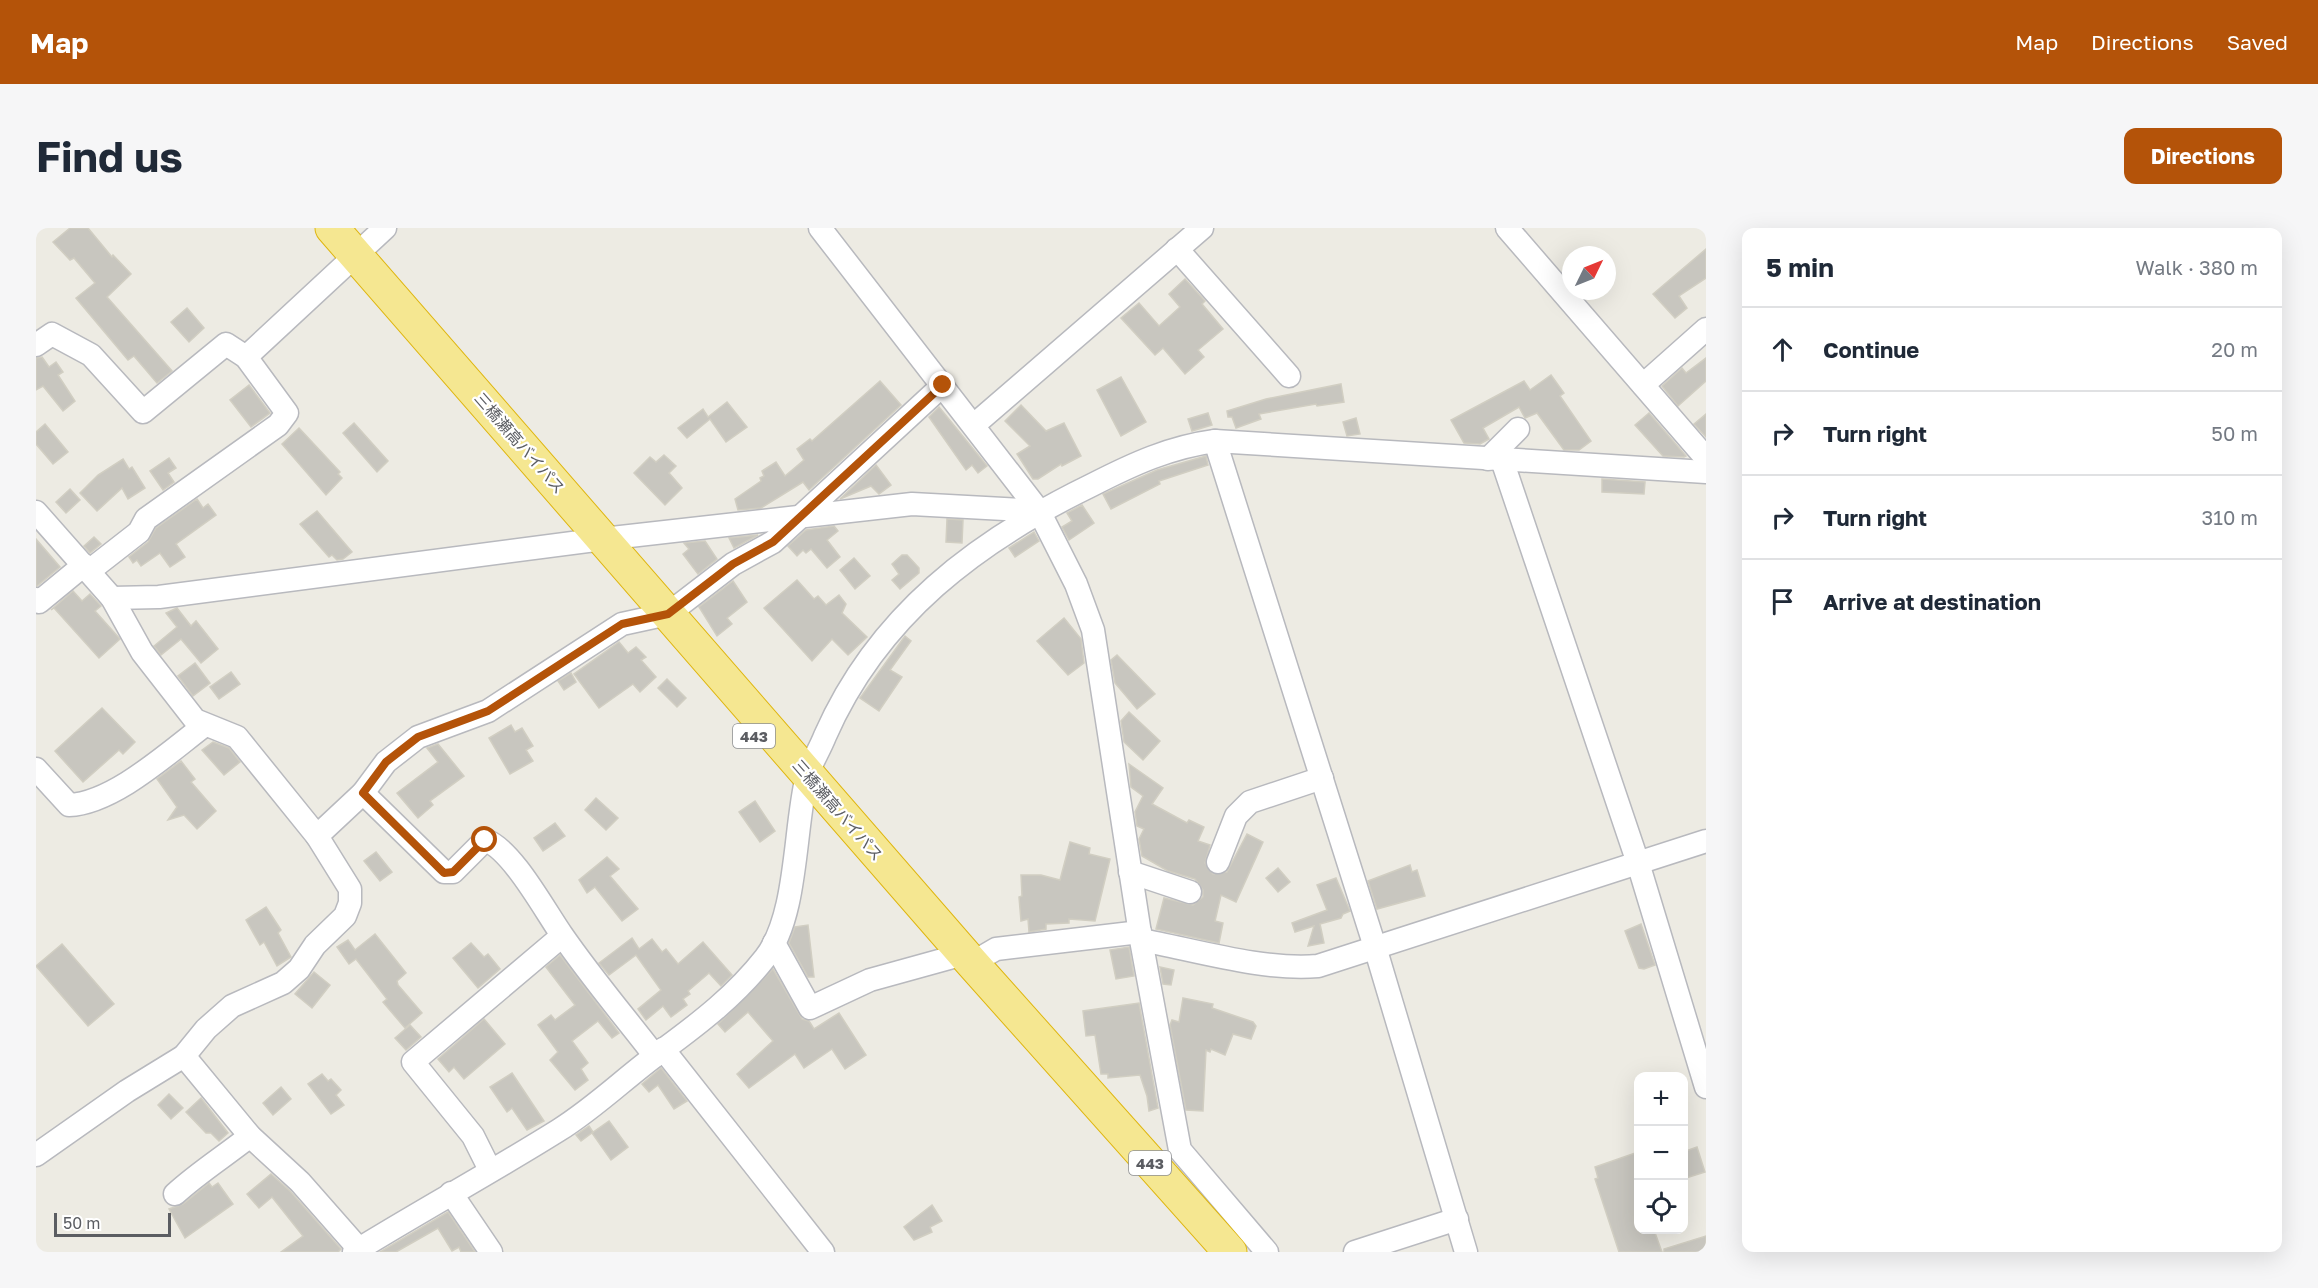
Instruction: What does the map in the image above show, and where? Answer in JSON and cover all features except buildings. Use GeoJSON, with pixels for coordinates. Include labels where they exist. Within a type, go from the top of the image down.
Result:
{"type":"FeatureCollection","features":[{"type":"Feature","properties":{"kind":"highway","name":"三橋瀬高バイパス"},"geometry":{"type":"LineString","coordinates":[[309,228],[350,262],[595,540],[806,785],[1230,1252]]}},
{"type":"Feature","properties":{"kind":"highway","name":"三橋瀬高バイパス"},"geometry":{"type":"LineString","coordinates":[[332,228],[350,262]]}},
{"type":"Feature","properties":{"kind":"highway","name":"三橋瀬高バイパス"},"geometry":{"type":"LineString","coordinates":[[962,958],[1202,1252]]}},
{"type":"Feature","properties":{"kind":"street"},"geometry":{"type":"LineString","coordinates":[[246,357],[386,228]]}},
{"type":"Feature","properties":{"kind":"street"},"geometry":{"type":"LineString","coordinates":[[820,228],[1039,511],[1076,584],[1093,630],[1130,872],[1180,1150],[1267,1252]]}},
{"type":"Feature","properties":{"kind":"street"},"geometry":{"type":"LineString","coordinates":[[974,425],[1202,228]]}},
{"type":"Feature","properties":{"kind":"street"},"geometry":{"type":"LineString","coordinates":[[1507,228],[1706,458]]}},
{"type":"Feature","properties":{"kind":"street"},"geometry":{"type":"LineString","coordinates":[[1177,249],[1289,376]]}},
{"type":"Feature","properties":{"kind":"street"},"geometry":{"type":"LineString","coordinates":[[36,345],[52,334],[91,355],[143,412],[226,344],[246,357],[287,413],[278,425],[146,519],[139,532],[39,602],[36,599]]}},
{"type":"Feature","properties":{"kind":"street"},"geometry":{"type":"LineString","coordinates":[[1643,385],[1703,340]]}},
{"type":"Feature","properties":{"kind":"street"},"geometry":{"type":"LineString","coordinates":[[317,836],[363,793],[386,762],[418,737],[488,711],[622,624],[660,616],[733,564],[773,542],[943,385]]}},
{"type":"Feature","properties":{"kind":"street"},"geometry":{"type":"LineString","coordinates":[[1495,460],[1518,429]]}},
{"type":"Feature","properties":{"kind":"street"},"geometry":{"type":"LineString","coordinates":[[1215,441],[1375,947],[1466,1252]]}},
{"type":"Feature","properties":{"kind":"street"},"geometry":{"type":"LineString","coordinates":[[184,1056],[250,1136],[300,1182],[357,1251],[562,1128],[688,1033],[737,991],[768,955],[774,943],[788,900],[806,785],[835,713],[852,683],[871,654],[900,620],[996,537],[1039,511],[1146,458],[1185,445],[1215,441],[1706,472]]}},
{"type":"Feature","properties":{"kind":"street"},"geometry":{"type":"LineString","coordinates":[[1495,460],[1638,862],[1706,1087]]}},
{"type":"Feature","properties":{"kind":"street"},"geometry":{"type":"LineString","coordinates":[[112,598],[159,597],[595,540],[912,504],[1039,511]]}},
{"type":"Feature","properties":{"kind":"street"},"geometry":{"type":"LineString","coordinates":[[36,512],[112,598],[142,652],[195,720],[237,737],[317,836],[350,889],[351,903],[345,916],[315,945],[300,969],[284,983],[232,1006],[206,1029],[184,1056],[127,1091],[36,1155]]}},
{"type":"Feature","properties":{"kind":"street"},"geometry":{"type":"LineString","coordinates":[[36,769],[69,805],[84,804],[129,781],[205,725]]}},
{"type":"Feature","properties":{"kind":"street"},"geometry":{"type":"LineString","coordinates":[[1218,862],[1236,816],[1250,802],[1322,778]]}},
{"type":"Feature","properties":{"kind":"street"},"geometry":{"type":"LineString","coordinates":[[363,793],[444,873],[453,872],[485,840],[495,843],[528,882],[562,936],[823,1252]]}},
{"type":"Feature","properties":{"kind":"street"},"geometry":{"type":"LineString","coordinates":[[774,943],[810,1008],[870,980],[996,949],[1141,936],[1295,968],[1318,966],[1706,841]]}},
{"type":"Feature","properties":{"kind":"street"},"geometry":{"type":"LineString","coordinates":[[1130,872],[1190,892]]}},
{"type":"Feature","properties":{"kind":"street"},"geometry":{"type":"LineString","coordinates":[[490,1170],[473,1136],[413,1062],[562,936]]}},
{"type":"Feature","properties":{"kind":"street"},"geometry":{"type":"LineString","coordinates":[[175,1194],[207,1166],[219,1161],[250,1136]]}},
{"type":"Feature","properties":{"kind":"street"},"geometry":{"type":"LineString","coordinates":[[451,1193],[491,1252]]}},
{"type":"Feature","properties":{"kind":"street"},"geometry":{"type":"LineString","coordinates":[[1355,1252],[1457,1220]]}},
{"type":"Feature","properties":{"kind":"route"},"geometry":{"type":"LineString","coordinates":[[485,840],[453,872],[444,873],[363,793],[386,762],[418,737],[488,711],[622,624],[668,614],[733,564],[773,542],[943,385]]}}]}
